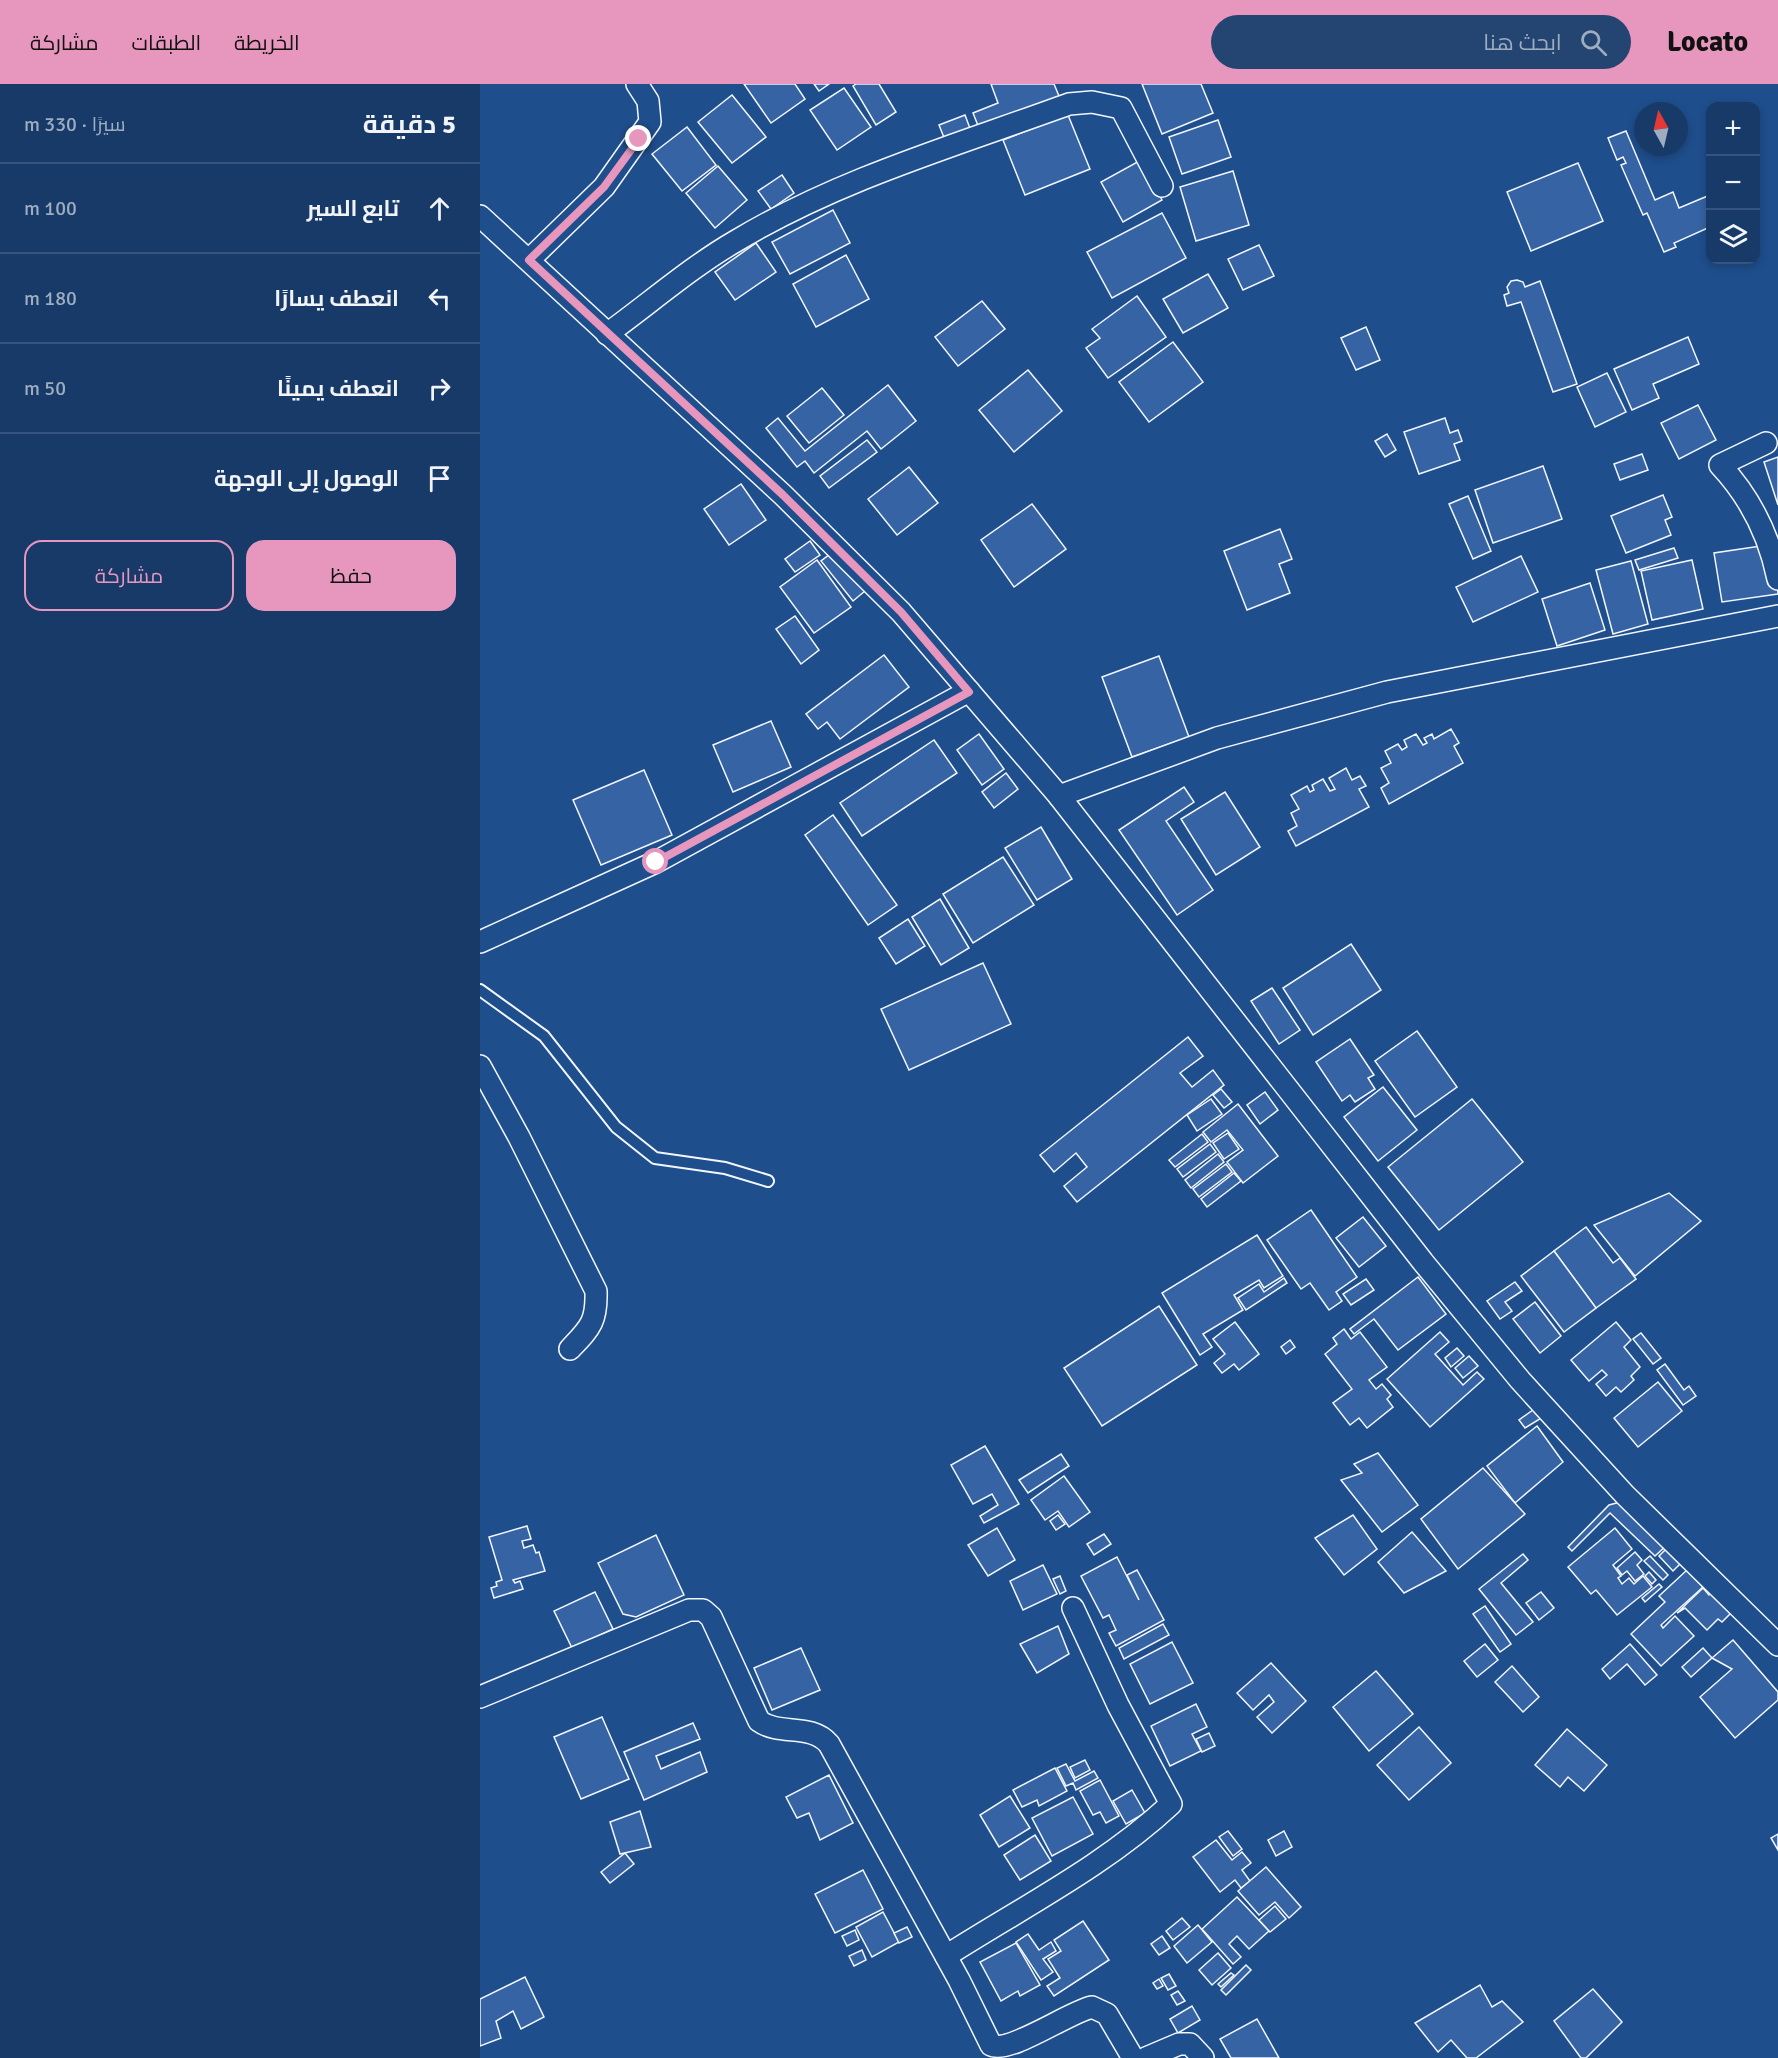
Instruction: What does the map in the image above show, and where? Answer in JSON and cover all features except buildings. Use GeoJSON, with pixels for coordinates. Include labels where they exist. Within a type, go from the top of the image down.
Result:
{"type":"FeatureCollection","features":[{"type":"Feature","properties":{"kind":"street"},"geometry":{"type":"LineString","coordinates":[[529,260],[604,187],[650,122],[648,102],[637,84]]}},
{"type":"Feature","properties":{"kind":"street"},"geometry":{"type":"LineString","coordinates":[[607,334],[735,242],[797,208],[902,164],[1069,104],[1092,102],[1121,108],[1162,186]]}},
{"type":"Feature","properties":{"kind":"street"},"geometry":{"type":"LineString","coordinates":[[480,216],[800,512],[901,612],[1059,796],[1409,1244],[1520,1380],[1625,1495],[1778,1645]]}},
{"type":"Feature","properties":{"kind":"street"},"geometry":{"type":"LineString","coordinates":[[1766,443],[1720,465],[1741,487],[1762,526],[1778,579]]}},
{"type":"Feature","properties":{"kind":"street"},"geometry":{"type":"LineString","coordinates":[[1059,796],[1217,738],[1386,692],[1778,616]]}},
{"type":"Feature","properties":{"kind":"street"},"geometry":{"type":"LineString","coordinates":[[480,942],[656,862],[969,692]]}},
{"type":"Feature","properties":{"kind":"street"},"geometry":{"type":"LineString","coordinates":[[480,1066],[519,1137],[596,1291],[597,1311],[593,1324],[570,1349]]}},
{"type":"Feature","properties":{"kind":"street"},"geometry":{"type":"LineString","coordinates":[[946,1956],[1104,1856],[1158,1817],[1171,1804],[1118,1705],[1073,1608]]}},
{"type":"Feature","properties":{"kind":"street"},"geometry":{"type":"LineString","coordinates":[[480,1696],[688,1610],[703,1610],[711,1617],[759,1720],[771,1727],[818,1734],[829,1744],[946,1956],[991,2045],[996,2048],[1009,2045],[1076,2011],[1092,2007],[1107,2014],[1133,2058]]}},
{"type":"Feature","properties":{"kind":"street"},"geometry":{"type":"LineString","coordinates":[[1146,2058],[1179,2044],[1190,2044],[1203,2058]]}},
{"type":"Feature","properties":{"kind":"lane"},"geometry":{"type":"LineString","coordinates":[[480,990],[544,1035],[616,1127],[655,1158],[725,1168],[768,1181]]}},
{"type":"Feature","properties":{"kind":"route"},"geometry":{"type":"LineString","coordinates":[[639,139],[604,187],[529,260],[783,495],[901,612],[969,692],[656,862]]}}]}
